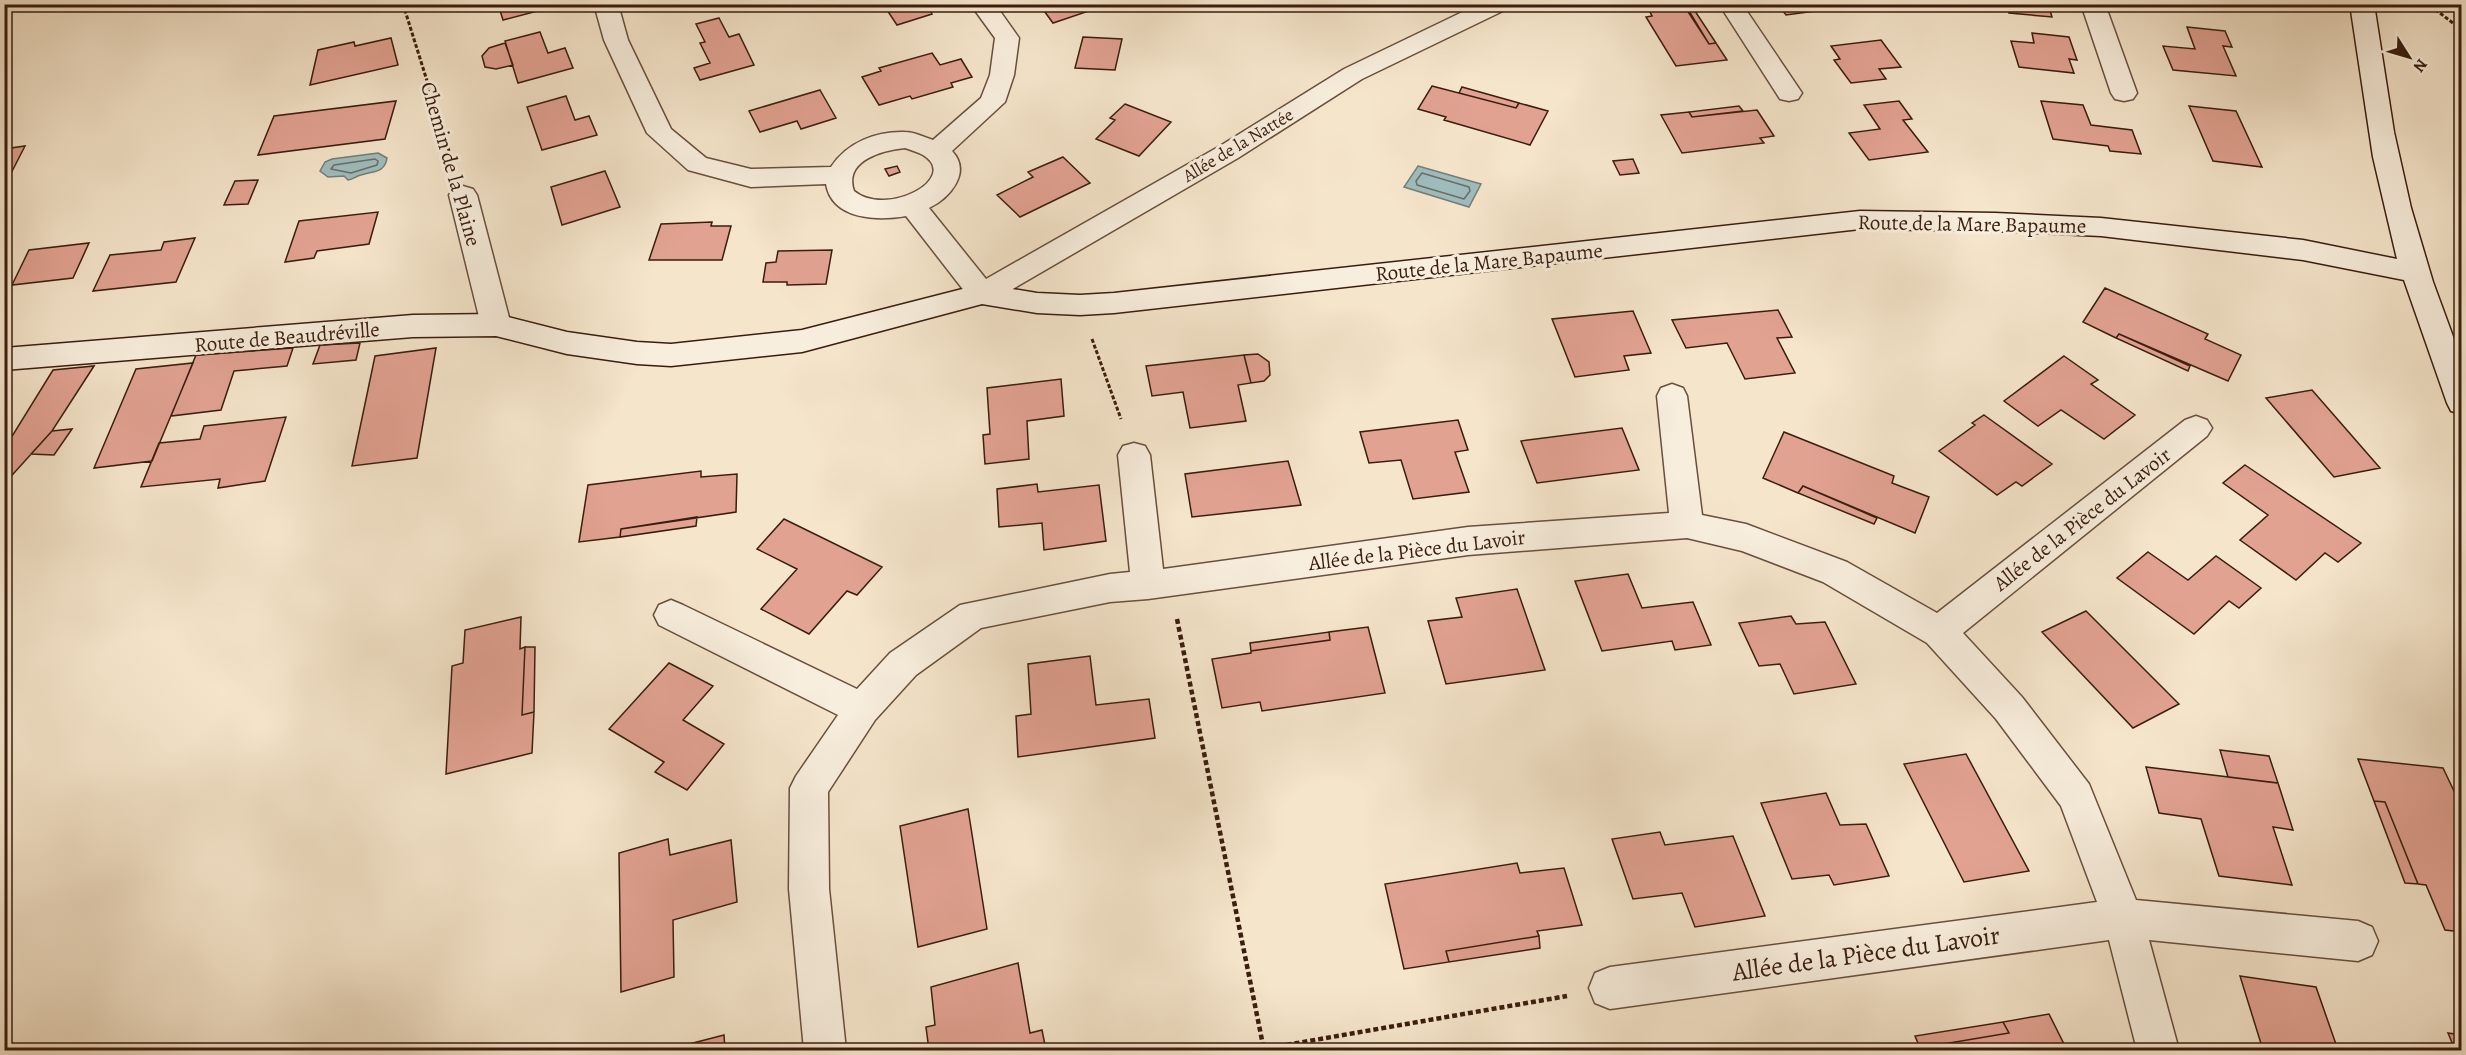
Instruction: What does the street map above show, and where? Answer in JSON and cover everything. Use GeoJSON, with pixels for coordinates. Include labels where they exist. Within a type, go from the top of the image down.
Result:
{"type":"FeatureCollection","features":[{"type":"Feature","properties":{"kind":"street"},"geometry":{"type":"LineString","coordinates":[[606,4],[616,40],[660,133],[696,164],[751,178],[839,175]]}},
{"type":"Feature","properties":{"kind":"street","name":"Allée de la Nattée"},"geometry":{"type":"LineString","coordinates":[[982,294],[1229,152],[1353,74],[1499,4]]}},
{"type":"Feature","properties":{"kind":"street"},"geometry":{"type":"LineString","coordinates":[[1730,4],[1789,93]]}},
{"type":"Feature","properties":{"kind":"street"},"geometry":{"type":"LineString","coordinates":[[2093,4],[2124,93]]}},
{"type":"Feature","properties":{"kind":"street"},"geometry":{"type":"LineString","coordinates":[[2362,4],[2381,130],[2397,207],[2415,272],[2462,404]]}},
{"type":"Feature","properties":{"kind":"street"},"geometry":{"type":"LineString","coordinates":[[937,150],[992,102],[1002,75],[1007,38],[983,5]]}},
{"type":"Feature","properties":{"kind":"street"},"geometry":{"type":"LineString","coordinates":[[907,140],[924,143],[937,150],[944,158],[948,169],[946,179],[939,190],[928,199],[913,206],[875,211],[859,206],[846,198],[839,188],[839,175],[845,163],[856,153],[871,145],[907,140]]}},
{"type":"Feature","properties":{"kind":"street","name":"Chemin de la Plaine"},"geometry":{"type":"LineString","coordinates":[[463,195],[496,325]]}},
{"type":"Feature","properties":{"kind":"street"},"geometry":{"type":"LineString","coordinates":[[913,206],[982,294]]}},
{"type":"Feature","properties":{"kind":"street","name":"Route de la Mare Bapaume"},"geometry":{"type":"LineString","coordinates":[[567,343],[637,353],[671,355],[714,352],[802,341],[982,294],[1037,303],[1080,305],[1114,303],[1860,220],[1995,222],[2101,227],[2303,250],[2415,272]]}},
{"type":"Feature","properties":{"kind":"street","name":"Route de Beaudréville"},"geometry":{"type":"LineString","coordinates":[[4,359],[412,326],[496,325],[567,343]]}},
{"type":"Feature","properties":{"kind":"street"},"geometry":{"type":"LineString","coordinates":[[1672,396],[1687,525]]}},
{"type":"Feature","properties":{"kind":"street","name":"Allée de la Pièce du Lavoir"},"geometry":{"type":"LineString","coordinates":[[1939,632],[2196,428]]}},
{"type":"Feature","properties":{"kind":"street"},"geometry":{"type":"LineString","coordinates":[[1134,455],[1159,583]]}},
{"type":"Feature","properties":{"kind":"street","name":"Allée de la Pièce du Lavoir"},"geometry":{"type":"LineString","coordinates":[[825,1050],[809,889],[809,788],[862,709],[903,664],[972,615],[1110,588],[1468,541],[1687,525],[1746,538],[1835,572],[1939,632],[2009,708],[2076,796],[2123,918],[2158,1050]]}},
{"type":"Feature","properties":{"kind":"street"},"geometry":{"type":"LineString","coordinates":[[671,615],[862,709]]}},
{"type":"Feature","properties":{"kind":"street","name":"Allée de la Pièce du Lavoir"},"geometry":{"type":"LineString","coordinates":[[1610,988],[2123,918],[2358,941]]}},
{"type":"Feature","properties":{"kind":"path","name":"Chemin de la Plaine"},"geometry":{"type":"LineString","coordinates":[[403,4],[463,195]]}},
{"type":"Feature","properties":{"kind":"path"},"geometry":{"type":"LineString","coordinates":[[2412,4],[2436,10],[2462,30]]}},
{"type":"Feature","properties":{"kind":"path"},"geometry":{"type":"LineString","coordinates":[[2435,4],[2436,10]]}},
{"type":"Feature","properties":{"kind":"path"},"geometry":{"type":"LineString","coordinates":[[1114,303],[1107,318],[1086,323],[1134,455]]}},
{"type":"Feature","properties":{"kind":"path"},"geometry":{"type":"LineString","coordinates":[[1159,583],[1264,1050],[1610,988]]}},
{"type":"Feature","properties":{"kind":"water"},"geometry":{"type":"Polygon","coordinates":[[[378,153],[387,158],[381,169],[350,180],[344,176],[328,177],[320,171],[325,162],[332,159],[378,153]]]}},
{"type":"Feature","properties":{"kind":"water"},"geometry":{"type":"Polygon","coordinates":[[[1418,166],[1481,184],[1469,207],[1404,187],[1418,166]]]}},
{"type":"Feature","properties":{"kind":"building"},"geometry":{"type":"Polygon","coordinates":[[[498,4],[547,4],[549,8],[503,20],[498,4]]]}},
{"type":"Feature","properties":{"kind":"building"},"geometry":{"type":"Polygon","coordinates":[[[661,4],[690,4],[664,11],[661,4]]]}},
{"type":"Feature","properties":{"kind":"building"},"geometry":{"type":"Polygon","coordinates":[[[883,4],[926,4],[932,14],[897,25],[883,4]]]}},
{"type":"Feature","properties":{"kind":"building"},"geometry":{"type":"Polygon","coordinates":[[[1039,4],[1079,4],[1086,12],[1053,23],[1039,4]]]}},
{"type":"Feature","properties":{"kind":"building"},"geometry":{"type":"Polygon","coordinates":[[[1646,4],[1683,4],[1709,44],[1716,43],[1727,60],[1676,66],[1646,17],[1652,16],[1646,4]]]}},
{"type":"Feature","properties":{"kind":"building"},"geometry":{"type":"Polygon","coordinates":[[[1778,4],[1860,4],[1860,5],[1786,15],[1778,4]]]}},
{"type":"Feature","properties":{"kind":"building"},"geometry":{"type":"Polygon","coordinates":[[[2007,4],[2048,4],[2052,17],[2009,13],[2007,4]]]}},
{"type":"Feature","properties":{"kind":"building"},"geometry":{"type":"Polygon","coordinates":[[[1689,11],[1695,11],[1716,43],[1709,44],[1689,11]]]}},
{"type":"Feature","properties":{"kind":"building"},"geometry":{"type":"Polygon","coordinates":[[[719,18],[729,37],[739,34],[754,65],[700,80],[694,68],[710,63],[700,43],[705,42],[696,24],[719,18]]]}},
{"type":"Feature","properties":{"kind":"building"},"geometry":{"type":"Polygon","coordinates":[[[2187,27],[2225,31],[2232,47],[2223,46],[2236,76],[2173,70],[2163,46],[2195,49],[2187,27]]]}},
{"type":"Feature","properties":{"kind":"building"},"geometry":{"type":"Polygon","coordinates":[[[540,32],[548,53],[565,48],[573,68],[518,83],[505,41],[540,32]]]}},
{"type":"Feature","properties":{"kind":"building"},"geometry":{"type":"Polygon","coordinates":[[[2032,33],[2069,37],[2077,60],[2069,59],[2074,73],[2019,67],[2011,41],[2034,43],[2032,33]]]}},
{"type":"Feature","properties":{"kind":"building"},"geometry":{"type":"Polygon","coordinates":[[[1083,37],[1122,39],[1115,70],[1075,68],[1083,37]]]}},
{"type":"Feature","properties":{"kind":"building"},"geometry":{"type":"Polygon","coordinates":[[[391,38],[398,65],[310,85],[318,50],[354,42],[355,46],[391,38]]]}},
{"type":"Feature","properties":{"kind":"building"},"geometry":{"type":"Polygon","coordinates":[[[1881,40],[1901,67],[1879,69],[1886,79],[1851,83],[1834,60],[1840,59],[1831,46],[1881,40]]]}},
{"type":"Feature","properties":{"kind":"building"},"geometry":{"type":"Polygon","coordinates":[[[505,43],[513,65],[496,69],[485,67],[482,56],[489,48],[505,43]]]}},
{"type":"Feature","properties":{"kind":"building"},"geometry":{"type":"Polygon","coordinates":[[[932,53],[940,65],[961,59],[972,77],[951,83],[953,87],[912,99],[910,96],[879,105],[862,77],[881,71],[879,68],[932,53]]]}},
{"type":"Feature","properties":{"kind":"building"},"geometry":{"type":"Polygon","coordinates":[[[1432,86],[1516,108],[1519,103],[1548,111],[1530,145],[1444,120],[1446,117],[1418,109],[1432,86]]]}},
{"type":"Feature","properties":{"kind":"building"},"geometry":{"type":"Polygon","coordinates":[[[1462,87],[1519,103],[1516,108],[1459,93],[1462,87]]]}},
{"type":"Feature","properties":{"kind":"building"},"geometry":{"type":"Polygon","coordinates":[[[820,90],[836,118],[801,129],[797,121],[760,132],[749,111],[820,90]]]}},
{"type":"Feature","properties":{"kind":"building"},"geometry":{"type":"Polygon","coordinates":[[[566,96],[575,120],[589,116],[597,135],[542,150],[527,107],[566,96]]]}},
{"type":"Feature","properties":{"kind":"building"},"geometry":{"type":"Polygon","coordinates":[[[396,101],[385,139],[258,155],[274,116],[396,101]]]}},
{"type":"Feature","properties":{"kind":"building"},"geometry":{"type":"Polygon","coordinates":[[[1899,101],[1912,119],[1903,120],[1928,152],[1869,160],[1849,133],[1880,129],[1864,105],[1899,101]]]}},
{"type":"Feature","properties":{"kind":"building"},"geometry":{"type":"Polygon","coordinates":[[[2041,101],[2083,105],[2091,125],[2132,130],[2141,154],[2110,151],[2108,146],[2053,139],[2041,101]]]}},
{"type":"Feature","properties":{"kind":"building"},"geometry":{"type":"Polygon","coordinates":[[[1125,104],[1171,122],[1139,156],[1096,139],[1115,120],[1110,118],[1125,104]]]}},
{"type":"Feature","properties":{"kind":"building"},"geometry":{"type":"Polygon","coordinates":[[[1739,106],[1743,111],[1692,117],[1689,112],[1739,106]]]}},
{"type":"Feature","properties":{"kind":"building"},"geometry":{"type":"Polygon","coordinates":[[[2189,106],[2236,111],[2262,167],[2213,161],[2189,106]]]}},
{"type":"Feature","properties":{"kind":"building"},"geometry":{"type":"Polygon","coordinates":[[[1757,110],[1774,136],[1760,138],[1764,143],[1682,153],[1661,115],[1689,112],[1692,117],[1757,110]]]}},
{"type":"Feature","properties":{"kind":"building"},"geometry":{"type":"Polygon","coordinates":[[[25,146],[4,187],[4,149],[25,146]]]}},
{"type":"Feature","properties":{"kind":"building"},"geometry":{"type":"Polygon","coordinates":[[[1063,157],[1090,183],[1020,217],[997,195],[1033,177],[1028,172],[1063,157]]]}},
{"type":"Feature","properties":{"kind":"building"},"geometry":{"type":"Polygon","coordinates":[[[1633,159],[1639,173],[1620,175],[1613,161],[1633,159]]]}},
{"type":"Feature","properties":{"kind":"building"},"geometry":{"type":"Polygon","coordinates":[[[897,166],[900,172],[889,176],[885,169],[897,166]]]}},
{"type":"Feature","properties":{"kind":"building"},"geometry":{"type":"Polygon","coordinates":[[[605,171],[620,207],[562,225],[551,187],[605,171]]]}},
{"type":"Feature","properties":{"kind":"building"},"geometry":{"type":"Polygon","coordinates":[[[258,180],[248,204],[224,205],[235,181],[258,180]]]}},
{"type":"Feature","properties":{"kind":"building"},"geometry":{"type":"Polygon","coordinates":[[[378,212],[369,244],[317,251],[314,258],[285,262],[299,221],[378,212]]]}},
{"type":"Feature","properties":{"kind":"building"},"geometry":{"type":"Polygon","coordinates":[[[712,222],[711,226],[731,226],[722,260],[649,260],[661,224],[712,222]]]}},
{"type":"Feature","properties":{"kind":"building"},"geometry":{"type":"Polygon","coordinates":[[[195,238],[176,282],[93,291],[110,255],[161,250],[164,242],[195,238]]]}},
{"type":"Feature","properties":{"kind":"building"},"geometry":{"type":"Polygon","coordinates":[[[89,243],[73,278],[12,285],[29,250],[89,243]]]}},
{"type":"Feature","properties":{"kind":"building"},"geometry":{"type":"Polygon","coordinates":[[[832,250],[826,284],[787,285],[787,282],[763,282],[766,263],[776,262],[778,251],[832,250]]]}},
{"type":"Feature","properties":{"kind":"building"},"geometry":{"type":"Polygon","coordinates":[[[2105,288],[2208,334],[2205,339],[2241,355],[2228,381],[2119,334],[2116,338],[2083,322],[2105,288]]]}},
{"type":"Feature","properties":{"kind":"building"},"geometry":{"type":"Polygon","coordinates":[[[1778,310],[1792,337],[1777,338],[1795,373],[1745,379],[1727,343],[1686,348],[1672,320],[1778,310]]]}},
{"type":"Feature","properties":{"kind":"building"},"geometry":{"type":"Polygon","coordinates":[[[1633,311],[1651,353],[1624,356],[1629,370],[1575,377],[1552,319],[1633,311]]]}},
{"type":"Feature","properties":{"kind":"building"},"geometry":{"type":"Polygon","coordinates":[[[2119,334],[2190,366],[2188,371],[2116,338],[2119,334]]]}},
{"type":"Feature","properties":{"kind":"building"},"geometry":{"type":"Polygon","coordinates":[[[360,343],[356,360],[313,364],[320,345],[360,343]]]}},
{"type":"Feature","properties":{"kind":"building"},"geometry":{"type":"Polygon","coordinates":[[[293,348],[287,366],[234,371],[221,410],[171,416],[196,355],[293,348]]]}},
{"type":"Feature","properties":{"kind":"building"},"geometry":{"type":"Polygon","coordinates":[[[436,348],[417,458],[352,466],[375,356],[436,348]]]}},
{"type":"Feature","properties":{"kind":"building"},"geometry":{"type":"Polygon","coordinates":[[[1258,354],[1269,362],[1270,375],[1264,381],[1251,383],[1244,355],[1258,354]]]}},
{"type":"Feature","properties":{"kind":"building"},"geometry":{"type":"Polygon","coordinates":[[[1244,355],[1251,383],[1238,385],[1246,421],[1190,428],[1183,392],[1152,396],[1146,366],[1244,355]]]}},
{"type":"Feature","properties":{"kind":"building"},"geometry":{"type":"Polygon","coordinates":[[[2064,356],[2098,380],[2091,384],[2135,415],[2104,439],[2061,410],[2038,426],[2004,401],[2064,356]]]}},
{"type":"Feature","properties":{"kind":"building"},"geometry":{"type":"Polygon","coordinates":[[[193,363],[152,461],[94,468],[136,369],[193,363]]]}},
{"type":"Feature","properties":{"kind":"building"},"geometry":{"type":"Polygon","coordinates":[[[94,366],[52,431],[4,484],[4,438],[11,438],[53,370],[94,366]]]}},
{"type":"Feature","properties":{"kind":"building"},"geometry":{"type":"Polygon","coordinates":[[[1061,379],[1064,416],[1027,421],[1029,459],[985,464],[983,435],[990,434],[987,388],[1061,379]]]}},
{"type":"Feature","properties":{"kind":"building"},"geometry":{"type":"Polygon","coordinates":[[[2312,390],[2380,468],[2334,477],[2266,398],[2312,390]]]}},
{"type":"Feature","properties":{"kind":"building"},"geometry":{"type":"Polygon","coordinates":[[[1984,415],[2052,464],[2022,486],[2016,482],[1997,495],[1939,451],[1975,425],[1972,423],[1984,415]]]}},
{"type":"Feature","properties":{"kind":"building"},"geometry":{"type":"Polygon","coordinates":[[[286,417],[265,481],[218,488],[220,479],[141,487],[159,443],[200,439],[204,426],[286,417]]]}},
{"type":"Feature","properties":{"kind":"building"},"geometry":{"type":"Polygon","coordinates":[[[1458,420],[1468,450],[1455,452],[1469,492],[1413,499],[1401,460],[1369,463],[1360,432],[1458,420]]]}},
{"type":"Feature","properties":{"kind":"building"},"geometry":{"type":"Polygon","coordinates":[[[1622,428],[1639,470],[1537,483],[1521,441],[1622,428]]]}},
{"type":"Feature","properties":{"kind":"building"},"geometry":{"type":"Polygon","coordinates":[[[72,429],[54,455],[31,454],[52,431],[72,429]]]}},
{"type":"Feature","properties":{"kind":"building"},"geometry":{"type":"Polygon","coordinates":[[[1784,432],[1894,476],[1892,483],[1929,497],[1915,533],[1803,486],[1798,493],[1763,478],[1784,432]]]}},
{"type":"Feature","properties":{"kind":"building"},"geometry":{"type":"Polygon","coordinates":[[[1288,461],[1301,505],[1192,517],[1185,474],[1288,461]]]}},
{"type":"Feature","properties":{"kind":"building"},"geometry":{"type":"Polygon","coordinates":[[[2245,465],[2361,543],[2338,562],[2325,553],[2296,580],[2240,540],[2268,515],[2223,483],[2245,465]]]}},
{"type":"Feature","properties":{"kind":"building"},"geometry":{"type":"Polygon","coordinates":[[[701,471],[701,477],[737,474],[736,512],[621,529],[620,537],[579,542],[588,485],[701,471]]]}},
{"type":"Feature","properties":{"kind":"building"},"geometry":{"type":"Polygon","coordinates":[[[1037,484],[1038,492],[1099,485],[1106,541],[1044,550],[1042,523],[999,527],[997,489],[1037,484]]]}},
{"type":"Feature","properties":{"kind":"building"},"geometry":{"type":"Polygon","coordinates":[[[1803,486],[1877,518],[1874,524],[1798,493],[1803,486]]]}},
{"type":"Feature","properties":{"kind":"building"},"geometry":{"type":"Polygon","coordinates":[[[697,517],[696,526],[620,537],[621,529],[697,517]]]}},
{"type":"Feature","properties":{"kind":"building"},"geometry":{"type":"Polygon","coordinates":[[[784,519],[882,567],[857,595],[847,591],[809,634],[761,609],[797,569],[757,549],[784,519]]]}},
{"type":"Feature","properties":{"kind":"building"},"geometry":{"type":"Polygon","coordinates":[[[2148,552],[2188,580],[2216,556],[2261,588],[2239,608],[2229,601],[2194,634],[2117,578],[2148,552]]]}},
{"type":"Feature","properties":{"kind":"building"},"geometry":{"type":"Polygon","coordinates":[[[1628,574],[1642,608],[1693,602],[1711,645],[1675,650],[1672,641],[1602,651],[1575,581],[1628,574]]]}},
{"type":"Feature","properties":{"kind":"building"},"geometry":{"type":"Polygon","coordinates":[[[1517,589],[1545,670],[1446,684],[1428,621],[1462,617],[1456,598],[1517,589]]]}},
{"type":"Feature","properties":{"kind":"building"},"geometry":{"type":"Polygon","coordinates":[[[2086,611],[2179,704],[2133,728],[2042,632],[2086,611]]]}},
{"type":"Feature","properties":{"kind":"building"},"geometry":{"type":"Polygon","coordinates":[[[1791,616],[1796,624],[1825,622],[1856,684],[1794,694],[1780,664],[1759,666],[1739,623],[1791,616]]]}},
{"type":"Feature","properties":{"kind":"building"},"geometry":{"type":"Polygon","coordinates":[[[521,617],[520,649],[525,647],[522,715],[534,712],[532,753],[446,774],[452,666],[463,663],[465,630],[521,617]]]}},
{"type":"Feature","properties":{"kind":"building"},"geometry":{"type":"Polygon","coordinates":[[[1368,627],[1385,693],[1262,711],[1260,702],[1222,708],[1212,659],[1330,640],[1329,632],[1368,627]]]}},
{"type":"Feature","properties":{"kind":"building"},"geometry":{"type":"Polygon","coordinates":[[[1329,632],[1330,640],[1251,651],[1250,643],[1329,632]]]}},
{"type":"Feature","properties":{"kind":"building"},"geometry":{"type":"Polygon","coordinates":[[[525,647],[535,647],[534,712],[522,715],[525,647]]]}},
{"type":"Feature","properties":{"kind":"building"},"geometry":{"type":"Polygon","coordinates":[[[1090,656],[1096,705],[1149,699],[1155,738],[1018,757],[1016,716],[1031,714],[1028,664],[1090,656]]]}},
{"type":"Feature","properties":{"kind":"building"},"geometry":{"type":"Polygon","coordinates":[[[669,663],[713,686],[683,720],[724,744],[687,790],[655,772],[664,762],[609,729],[669,663]]]}},
{"type":"Feature","properties":{"kind":"building"},"geometry":{"type":"Polygon","coordinates":[[[2220,750],[2269,756],[2278,783],[2228,777],[2220,750]]]}},
{"type":"Feature","properties":{"kind":"building"},"geometry":{"type":"Polygon","coordinates":[[[1966,754],[2029,871],[1964,882],[1904,764],[1966,754]]]}},
{"type":"Feature","properties":{"kind":"building"},"geometry":{"type":"Polygon","coordinates":[[[2358,759],[2443,768],[2462,808],[2462,932],[2445,930],[2426,885],[2418,884],[2385,802],[2374,801],[2358,759]]]}},
{"type":"Feature","properties":{"kind":"building"},"geometry":{"type":"Polygon","coordinates":[[[2146,767],[2278,783],[2293,830],[2273,827],[2292,885],[2219,876],[2201,819],[2159,813],[2146,767]]]}},
{"type":"Feature","properties":{"kind":"building"},"geometry":{"type":"Polygon","coordinates":[[[1826,793],[1840,825],[1866,824],[1889,876],[1834,885],[1829,875],[1792,879],[1761,803],[1826,793]]]}},
{"type":"Feature","properties":{"kind":"building"},"geometry":{"type":"Polygon","coordinates":[[[2374,801],[2385,802],[2418,884],[2405,883],[2374,801]]]}},
{"type":"Feature","properties":{"kind":"building"},"geometry":{"type":"Polygon","coordinates":[[[968,809],[987,929],[918,947],[900,826],[968,809]]]}},
{"type":"Feature","properties":{"kind":"building"},"geometry":{"type":"Polygon","coordinates":[[[1660,832],[1665,845],[1733,836],[1765,916],[1695,927],[1682,893],[1633,899],[1612,839],[1660,832]]]}},
{"type":"Feature","properties":{"kind":"building"},"geometry":{"type":"Polygon","coordinates":[[[668,839],[670,855],[731,840],[737,902],[673,920],[674,977],[621,992],[619,853],[668,839]]]}},
{"type":"Feature","properties":{"kind":"building"},"geometry":{"type":"Polygon","coordinates":[[[1517,863],[1520,873],[1564,868],[1582,925],[1537,931],[1539,936],[1446,951],[1449,962],[1404,969],[1385,884],[1517,863]]]}},
{"type":"Feature","properties":{"kind":"building"},"geometry":{"type":"Polygon","coordinates":[[[1539,936],[1540,948],[1449,962],[1446,951],[1539,936]]]}},
{"type":"Feature","properties":{"kind":"building"},"geometry":{"type":"Polygon","coordinates":[[[1018,963],[1030,1033],[1042,1030],[1046,1050],[929,1050],[926,1027],[935,1025],[931,987],[1018,963]]]}},
{"type":"Feature","properties":{"kind":"building"},"geometry":{"type":"Polygon","coordinates":[[[2240,976],[2316,987],[2338,1050],[2263,1050],[2240,976]]]}},
{"type":"Feature","properties":{"kind":"building"},"geometry":{"type":"Polygon","coordinates":[[[2049,1014],[2067,1050],[1920,1050],[1920,1048],[2009,1033],[2003,1022],[2049,1014]]]}},
{"type":"Feature","properties":{"kind":"building"},"geometry":{"type":"Polygon","coordinates":[[[2003,1022],[2009,1033],[1920,1048],[1915,1036],[2003,1022]]]}},
{"type":"Feature","properties":{"kind":"building"},"geometry":{"type":"Polygon","coordinates":[[[2448,1033],[2462,1035],[2462,1050],[2455,1050],[2448,1033]]]}},
{"type":"Feature","properties":{"kind":"building"},"geometry":{"type":"Polygon","coordinates":[[[724,1035],[725,1050],[666,1050],[724,1035]]]}}]}
